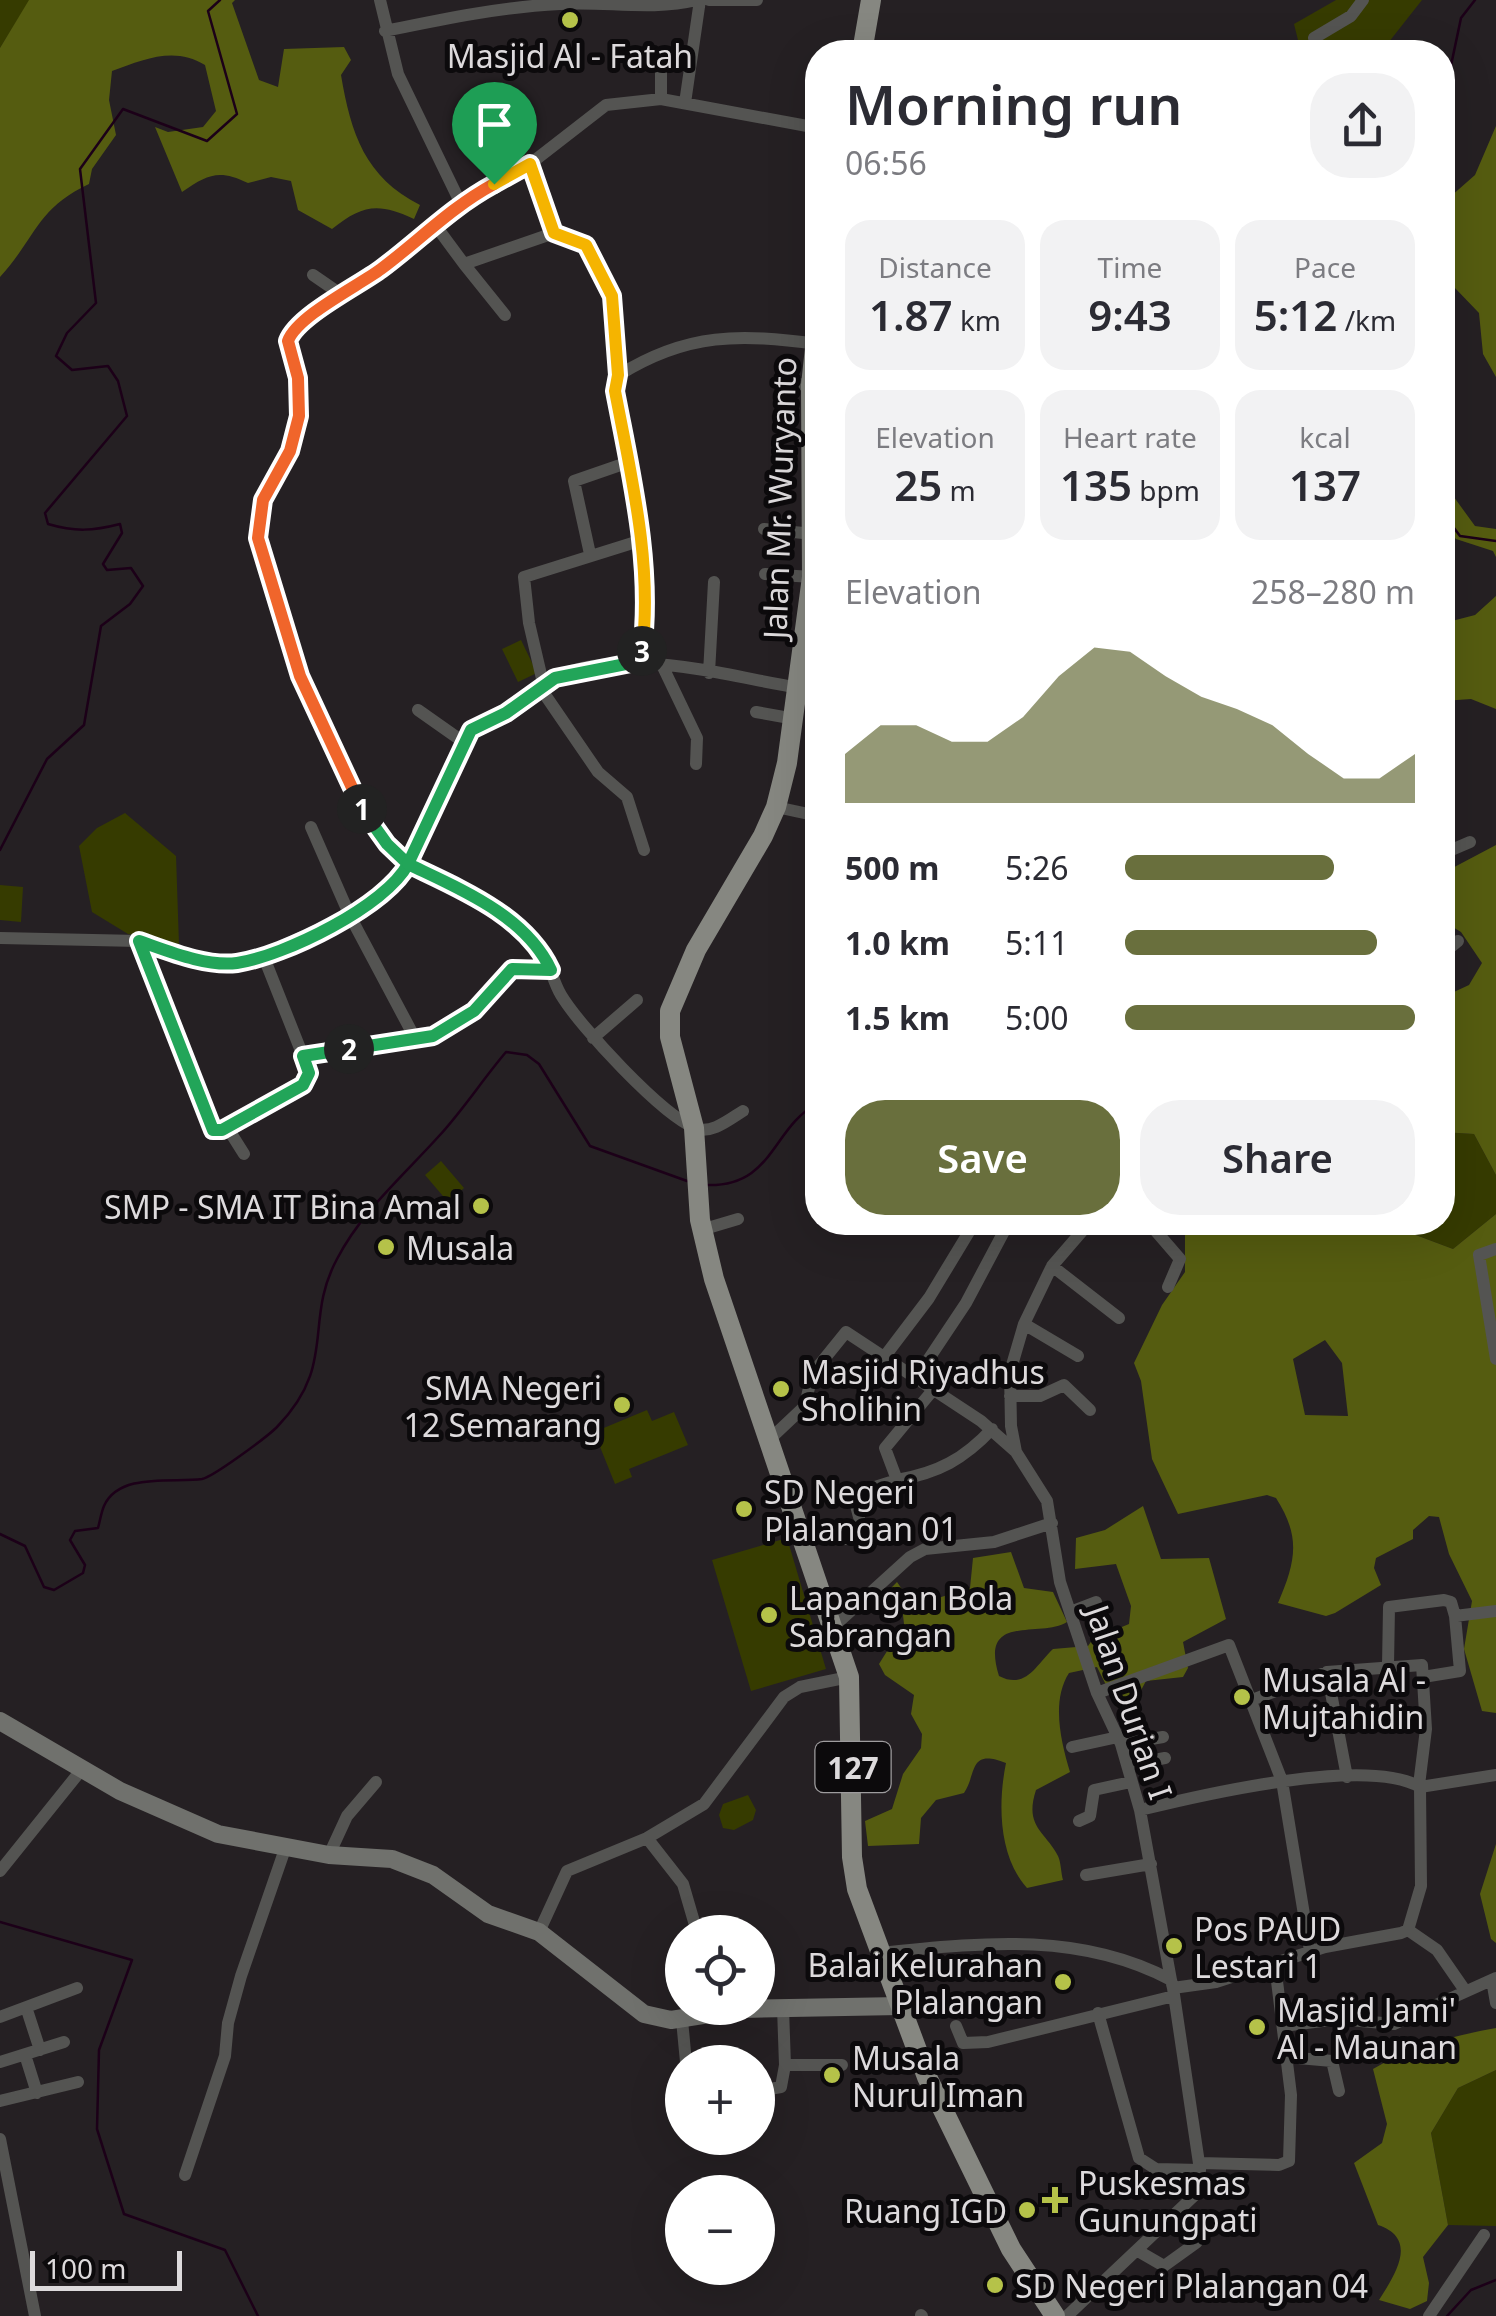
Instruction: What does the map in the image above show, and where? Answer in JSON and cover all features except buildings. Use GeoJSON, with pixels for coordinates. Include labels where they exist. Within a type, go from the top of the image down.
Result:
{"type":"FeatureCollection","features":[{"type":"Feature","properties":{"kind":"main road"},"geometry":{"type":"LineString","coordinates":[[864,40],[871,0]]}},
{"type":"Feature","properties":{"kind":"main road","name":"Jalan Mr. Wuryanto"},"geometry":{"type":"LineString","coordinates":[[805,684],[776,807],[696,950],[670,1010],[670,1037],[694,1128],[702,1230],[727,1319],[849,1677],[852,1857],[857,1889],[927,2077],[1012,2249],[1056,2316]]}},
{"type":"Feature","properties":{"kind":"main road"},"geometry":{"type":"LineString","coordinates":[[0,1720],[120,1791],[218,1834],[329,1856],[392,1859],[433,1874],[488,1914],[539,1932],[644,2014],[665,2017]]}},
{"type":"Feature","properties":{"kind":"main road"},"geometry":{"type":"LineString","coordinates":[[775,2008],[900,2006]]}},
{"type":"Feature","properties":{"kind":"street"},"geometry":{"type":"LineString","coordinates":[[380,0],[385,31],[406,92],[460,202]]}},
{"type":"Feature","properties":{"kind":"street"},"geometry":{"type":"LineString","coordinates":[[385,31],[486,10],[564,3],[699,0],[686,103]]}},
{"type":"Feature","properties":{"kind":"street"},"geometry":{"type":"LineString","coordinates":[[709,0],[757,0]]}},
{"type":"Feature","properties":{"kind":"street"},"geometry":{"type":"LineString","coordinates":[[1314,38],[1350,16],[1363,0]]}},
{"type":"Feature","properties":{"kind":"street"},"geometry":{"type":"LineString","coordinates":[[661,66],[661,100]]}},
{"type":"Feature","properties":{"kind":"street"},"geometry":{"type":"LineString","coordinates":[[743,1111],[708,1130],[694,1128],[634,1080],[593,1038],[562,996],[541,950],[520,928],[461,890],[408,864],[365,815],[333,753],[293,656],[258,538],[263,500],[290,451],[299,416],[298,378],[288,341],[291,332],[382,268],[433,222],[460,202],[530,164],[606,105],[661,100],[805,126]]}},
{"type":"Feature","properties":{"kind":"street"},"geometry":{"type":"LineString","coordinates":[[530,164],[554,233]]}},
{"type":"Feature","properties":{"kind":"street"},"geometry":{"type":"LineString","coordinates":[[433,222],[505,316]]}},
{"type":"Feature","properties":{"kind":"street"},"geometry":{"type":"LineString","coordinates":[[464,264],[554,233],[586,245],[601,280],[612,292],[618,375],[615,391],[647,616],[641,661]]}},
{"type":"Feature","properties":{"kind":"street"},"geometry":{"type":"LineString","coordinates":[[313,276],[342,295]]}},
{"type":"Feature","properties":{"kind":"street"},"geometry":{"type":"LineString","coordinates":[[618,375],[693,342],[755,335],[805,342]]}},
{"type":"Feature","properties":{"kind":"street"},"geometry":{"type":"LineString","coordinates":[[784,384],[805,385]]}},
{"type":"Feature","properties":{"kind":"street"},"geometry":{"type":"LineString","coordinates":[[590,554],[574,481],[628,462]]}},
{"type":"Feature","properties":{"kind":"street"},"geometry":{"type":"LineString","coordinates":[[764,529],[805,533]]}},
{"type":"Feature","properties":{"kind":"street"},"geometry":{"type":"LineString","coordinates":[[639,541],[524,577],[528,622],[541,685],[598,772],[627,797],[644,850]]}},
{"type":"Feature","properties":{"kind":"street"},"geometry":{"type":"LineString","coordinates":[[764,574],[805,577]]}},
{"type":"Feature","properties":{"kind":"street"},"geometry":{"type":"LineString","coordinates":[[709,673],[714,582]]}},
{"type":"Feature","properties":{"kind":"street"},"geometry":{"type":"LineString","coordinates":[[0,938],[139,941],[218,963],[263,956],[350,916],[384,894],[408,864],[462,741],[471,730],[506,713],[541,685],[570,672],[641,661],[709,673],[805,681]]}},
{"type":"Feature","properties":{"kind":"street"},"geometry":{"type":"LineString","coordinates":[[662,665],[696,738],[696,764]]}},
{"type":"Feature","properties":{"kind":"street"},"geometry":{"type":"LineString","coordinates":[[418,710],[462,741]]}},
{"type":"Feature","properties":{"kind":"street"},"geometry":{"type":"LineString","coordinates":[[756,712],[795,719]]}},
{"type":"Feature","properties":{"kind":"street"},"geometry":{"type":"LineString","coordinates":[[776,807],[805,813]]}},
{"type":"Feature","properties":{"kind":"street"},"geometry":{"type":"LineString","coordinates":[[311,826],[350,916],[416,1040]]}},
{"type":"Feature","properties":{"kind":"street"},"geometry":{"type":"LineString","coordinates":[[1455,848],[1470,842]]}},
{"type":"Feature","properties":{"kind":"street"},"geometry":{"type":"LineString","coordinates":[[139,941],[213,1130],[228,1127],[303,1085],[309,1073],[263,956]]}},
{"type":"Feature","properties":{"kind":"street"},"geometry":{"type":"LineString","coordinates":[[303,1056],[416,1040],[459,1023],[512,969],[551,970]]}},
{"type":"Feature","properties":{"kind":"street"},"geometry":{"type":"LineString","coordinates":[[593,1038],[637,1000]]}},
{"type":"Feature","properties":{"kind":"street"},"geometry":{"type":"LineString","coordinates":[[228,1127],[244,1154]]}},
{"type":"Feature","properties":{"kind":"street"},"geometry":{"type":"LineString","coordinates":[[702,1230],[738,1218]]}},
{"type":"Feature","properties":{"kind":"street"},"geometry":{"type":"LineString","coordinates":[[885,1356],[929,1298],[967,1235]]}},
{"type":"Feature","properties":{"kind":"street"},"geometry":{"type":"LineString","coordinates":[[916,1378],[966,1303],[1002,1235]]}},
{"type":"Feature","properties":{"kind":"street"},"geometry":{"type":"LineString","coordinates":[[1016,1452],[1010,1372],[1024,1324],[1052,1266],[1079,1235]]}},
{"type":"Feature","properties":{"kind":"street"},"geometry":{"type":"LineString","coordinates":[[1159,1235],[1180,1259],[1168,1287]]}},
{"type":"Feature","properties":{"kind":"street"},"geometry":{"type":"LineString","coordinates":[[1496,1250],[1479,1255],[1496,1359]]}},
{"type":"Feature","properties":{"kind":"street"},"geometry":{"type":"LineString","coordinates":[[1052,1266],[1118,1318]]}},
{"type":"Feature","properties":{"kind":"street"},"geometry":{"type":"LineString","coordinates":[[1024,1324],[1078,1356]]}},
{"type":"Feature","properties":{"kind":"street"},"geometry":{"type":"LineString","coordinates":[[770,1439],[805,1406],[812,1374],[846,1332],[992,1429],[1016,1452]]}},
{"type":"Feature","properties":{"kind":"street"},"geometry":{"type":"LineString","coordinates":[[1010,1396],[1040,1396],[1064,1385],[1090,1410]]}},
{"type":"Feature","properties":{"kind":"street"},"geometry":{"type":"LineString","coordinates":[[897,1480],[885,1448],[933,1390]]}},
{"type":"Feature","properties":{"kind":"street"},"geometry":{"type":"LineString","coordinates":[[859,1517],[854,1493],[945,1468],[972,1451],[992,1429]]}},
{"type":"Feature","properties":{"kind":"street","name":"Jalan Durian I"},"geometry":{"type":"LineString","coordinates":[[1016,1452],[1047,1501],[1060,1582],[1098,1693],[1120,1740],[1140,1810],[1173,1988],[1199,2166]]}},
{"type":"Feature","properties":{"kind":"street"},"geometry":{"type":"LineString","coordinates":[[834,1626],[910,1557],[925,1549],[994,1542],[1052,1523]]}},
{"type":"Feature","properties":{"kind":"street"},"geometry":{"type":"LineString","coordinates":[[800,1530],[845,1539]]}},
{"type":"Feature","properties":{"kind":"street"},"geometry":{"type":"LineString","coordinates":[[1388,1666],[1389,1607],[1448,1600],[1455,1616],[1460,1671],[1423,1677]]}},
{"type":"Feature","properties":{"kind":"street"},"geometry":{"type":"LineString","coordinates":[[1070,1612],[1096,1602]]}},
{"type":"Feature","properties":{"kind":"street"},"geometry":{"type":"LineString","coordinates":[[1455,1616],[1496,1612]]}},
{"type":"Feature","properties":{"kind":"street"},"geometry":{"type":"LineString","coordinates":[[1098,1693],[1228,1644],[1282,1782],[1310,1951]]}},
{"type":"Feature","properties":{"kind":"street"},"geometry":{"type":"LineString","coordinates":[[1250,1701],[1331,1671],[1420,1664],[1426,1729],[1420,1786],[1421,1886],[1408,1930]]}},
{"type":"Feature","properties":{"kind":"street"},"geometry":{"type":"LineString","coordinates":[[1331,1671],[1346,1778]]}},
{"type":"Feature","properties":{"kind":"street"},"geometry":{"type":"LineString","coordinates":[[539,1932],[567,1871],[647,1838],[704,1804],[784,1696],[800,1688],[849,1677]]}},
{"type":"Feature","properties":{"kind":"street"},"geometry":{"type":"LineString","coordinates":[[1072,1747],[1163,1737]]}},
{"type":"Feature","properties":{"kind":"street"},"geometry":{"type":"LineString","coordinates":[[1127,1766],[1165,1758]]}},
{"type":"Feature","properties":{"kind":"street"},"geometry":{"type":"LineString","coordinates":[[0,1872],[82,1769]]}},
{"type":"Feature","properties":{"kind":"street"},"geometry":{"type":"LineString","coordinates":[[1140,1810],[1282,1782],[1346,1778],[1420,1786],[1496,1775]]}},
{"type":"Feature","properties":{"kind":"street"},"geometry":{"type":"LineString","coordinates":[[329,1856],[347,1816],[376,1782]]}},
{"type":"Feature","properties":{"kind":"street"},"geometry":{"type":"LineString","coordinates":[[1079,1821],[1090,1816],[1094,1790],[1131,1782]]}},
{"type":"Feature","properties":{"kind":"street"},"geometry":{"type":"LineString","coordinates":[[647,1838],[683,1884],[692,1915]]}},
{"type":"Feature","properties":{"kind":"street"},"geometry":{"type":"LineString","coordinates":[[186,2175],[225,2056],[228,2023],[241,1976],[286,1849]]}},
{"type":"Feature","properties":{"kind":"street"},"geometry":{"type":"LineString","coordinates":[[1086,1875],[1151,1864]]}},
{"type":"Feature","properties":{"kind":"street"},"geometry":{"type":"LineString","coordinates":[[956,2026],[964,2044],[988,2042],[1173,1988],[1275,1966],[1310,1951],[1408,1930],[1437,1950],[1464,1989]]}},
{"type":"Feature","properties":{"kind":"street"},"geometry":{"type":"LineString","coordinates":[[880,1953],[1027,1942],[1132,1959],[1173,1988]]}},
{"type":"Feature","properties":{"kind":"street"},"geometry":{"type":"LineString","coordinates":[[1098,2013],[1139,2158],[1156,2170],[1279,2166],[1289,2161],[1287,2057],[1275,1966]]}},
{"type":"Feature","properties":{"kind":"street"},"geometry":{"type":"LineString","coordinates":[[1284,2026],[1338,2020],[1394,2024],[1418,2016],[1464,1989],[1494,1980],[1496,2003]]}},
{"type":"Feature","properties":{"kind":"street"},"geometry":{"type":"LineString","coordinates":[[0,2017],[77,1988]]}},
{"type":"Feature","properties":{"kind":"street"},"geometry":{"type":"LineString","coordinates":[[775,2088],[781,2087],[785,2065],[783,2008]]}},
{"type":"Feature","properties":{"kind":"street"},"geometry":{"type":"LineString","coordinates":[[28,2012],[40,2050]]}},
{"type":"Feature","properties":{"kind":"street"},"geometry":{"type":"LineString","coordinates":[[0,2062],[64,2042]]}},
{"type":"Feature","properties":{"kind":"street"},"geometry":{"type":"LineString","coordinates":[[1287,2057],[1332,2062],[1339,2092]]}},
{"type":"Feature","properties":{"kind":"street"},"geometry":{"type":"LineString","coordinates":[[27,2061],[37,2093]]}},
{"type":"Feature","properties":{"kind":"street"},"geometry":{"type":"LineString","coordinates":[[785,2065],[842,2065]]}},
{"type":"Feature","properties":{"kind":"street"},"geometry":{"type":"LineString","coordinates":[[0,2101],[78,2082]]}},
{"type":"Feature","properties":{"kind":"street"},"geometry":{"type":"LineString","coordinates":[[0,2139],[34,2316]]}},
{"type":"Feature","properties":{"kind":"street"},"geometry":{"type":"LineString","coordinates":[[1067,2316],[1197,2193],[1199,2166]]}},
{"type":"Feature","properties":{"kind":"street"},"geometry":{"type":"LineString","coordinates":[[1138,2251],[1164,2266],[1196,2244],[1208,2228]]}},
{"type":"Feature","properties":{"kind":"street"},"geometry":{"type":"LineString","coordinates":[[1429,2316],[1484,2235]]}},
{"type":"Feature","properties":{"kind":"green space"},"geometry":{"type":"Polygon","coordinates":[[[0,0],[30,0],[0,48],[0,0]]]}},
{"type":"Feature","properties":{"kind":"green space"},"geometry":{"type":"Polygon","coordinates":[[[29,0],[235,0],[232,3],[259,80],[278,87],[284,49],[344,47],[351,60],[341,75],[356,135],[373,167],[401,194],[420,205],[414,219],[390,210],[371,209],[352,215],[332,229],[298,210],[291,181],[271,177],[248,183],[214,175],[182,192],[155,127],[168,132],[203,127],[216,111],[205,65],[182,56],[159,56],[112,71],[109,100],[116,135],[92,169],[89,184],[47,214],[0,277],[0,48],[29,0]]]}},
{"type":"Feature","properties":{"kind":"green space"},"geometry":{"type":"Polygon","coordinates":[[[1336,0],[1422,0],[1390,40],[1298,40],[1294,24],[1336,0]]]}},
{"type":"Feature","properties":{"kind":"green space"},"geometry":{"type":"Polygon","coordinates":[[[1496,126],[1496,377],[1483,354],[1479,313],[1455,288],[1455,193],[1475,175],[1496,126]]]}},
{"type":"Feature","properties":{"kind":"green space"},"geometry":{"type":"Polygon","coordinates":[[[1455,498],[1475,526],[1496,529],[1496,557],[1493,551],[1456,539],[1455,498]]]}},
{"type":"Feature","properties":{"kind":"green space"},"geometry":{"type":"Polygon","coordinates":[[[1496,596],[1496,709],[1471,699],[1455,700],[1455,620],[1475,615],[1496,596]]]}},
{"type":"Feature","properties":{"kind":"green space"},"geometry":{"type":"Polygon","coordinates":[[[521,640],[537,673],[518,682],[502,649],[521,640]]]}},
{"type":"Feature","properties":{"kind":"green space"},"geometry":{"type":"Polygon","coordinates":[[[125,813],[176,856],[179,944],[128,934],[92,912],[79,846],[97,828],[125,813]]]}},
{"type":"Feature","properties":{"kind":"green space"},"geometry":{"type":"Polygon","coordinates":[[[1496,845],[1496,1175],[1474,1134],[1455,1133],[1455,991],[1469,985],[1482,963],[1455,928],[1455,867],[1496,845]]]}},
{"type":"Feature","properties":{"kind":"green space"},"geometry":{"type":"Polygon","coordinates":[[[0,885],[23,887],[21,922],[0,920],[0,885]]]}},
{"type":"Feature","properties":{"kind":"green space"},"geometry":{"type":"Polygon","coordinates":[[[1455,1133],[1474,1134],[1496,1175],[1496,1214],[1453,1249],[1416,1235],[1455,1235],[1455,1133]]]}},
{"type":"Feature","properties":{"kind":"green space"},"geometry":{"type":"Polygon","coordinates":[[[441,1161],[464,1188],[448,1202],[425,1175],[441,1161]]]}},
{"type":"Feature","properties":{"kind":"green space"},"geometry":{"type":"Polygon","coordinates":[[[1496,1214],[1496,1713],[1482,1711],[1464,1649],[1472,1601],[1449,1554],[1439,1517],[1429,1516],[1413,1530],[1413,1539],[1376,1558],[1374,1568],[1381,1585],[1335,1613],[1326,1616],[1278,1603],[1293,1549],[1289,1525],[1276,1498],[1267,1495],[1178,1514],[1152,1459],[1141,1381],[1134,1363],[1162,1305],[1185,1272],[1185,1235],[1416,1235],[1453,1249],[1496,1214]],[[1325,1340],[1293,1359],[1305,1415],[1348,1416],[1342,1363],[1325,1340]]]}},
{"type":"Feature","properties":{"kind":"green space"},"geometry":{"type":"Polygon","coordinates":[[[647,1410],[652,1421],[674,1412],[688,1445],[629,1469],[632,1477],[615,1484],[594,1432],[647,1410]]]}},
{"type":"Feature","properties":{"kind":"green space"},"geometry":{"type":"Polygon","coordinates":[[[1143,1506],[1161,1559],[1209,1558],[1226,1619],[1183,1642],[1188,1668],[1183,1677],[1146,1681],[1132,1707],[1117,1707],[1097,1667],[1069,1673],[1059,1709],[1070,1772],[1036,1790],[1033,1802],[1034,1821],[1058,1856],[1063,1880],[1027,1888],[1017,1875],[1003,1828],[1006,1763],[994,1759],[979,1761],[964,1793],[936,1800],[921,1818],[919,1844],[868,1846],[865,1821],[892,1809],[903,1774],[921,1748],[922,1734],[911,1714],[914,1695],[885,1675],[879,1664],[904,1624],[902,1606],[883,1596],[897,1582],[911,1602],[922,1603],[970,1588],[973,1558],[1011,1552],[1024,1588],[1053,1592],[1067,1622],[1015,1631],[997,1643],[999,1676],[1008,1680],[1023,1678],[1053,1649],[1088,1646],[1093,1639],[1129,1624],[1131,1606],[1116,1564],[1075,1569],[1076,1538],[1105,1530],[1143,1506]]]}},
{"type":"Feature","properties":{"kind":"green space","name":"Lapangan Bola Sabrangan"},"geometry":{"type":"Polygon","coordinates":[[[787,1538],[826,1669],[751,1691],[712,1560],[787,1538]]]}},
{"type":"Feature","properties":{"kind":"green space"},"geometry":{"type":"Polygon","coordinates":[[[748,1795],[756,1810],[753,1820],[734,1830],[723,1828],[719,1815],[723,1804],[748,1795]]]}},
{"type":"Feature","properties":{"kind":"green space"},"geometry":{"type":"Polygon","coordinates":[[[1496,1844],[1496,1943],[1491,1939],[1480,1894],[1496,1844]]]}},
{"type":"Feature","properties":{"kind":"green space"},"geometry":{"type":"Polygon","coordinates":[[[1496,2028],[1496,2070],[1458,2088],[1431,2133],[1448,2225],[1423,2257],[1429,2283],[1427,2301],[1410,2309],[1379,2300],[1396,2269],[1401,2249],[1391,2231],[1378,2225],[1354,2163],[1382,2143],[1387,2124],[1373,2069],[1433,2043],[1496,2028]]]}},
{"type":"Feature","properties":{"kind":"green space"},"geometry":{"type":"Polygon","coordinates":[[[1496,2070],[1496,2226],[1448,2225],[1431,2133],[1458,2088],[1496,2070]]]}},
{"type":"Feature","properties":{"kind":"waterway"},"geometry":{"type":"LineString","coordinates":[[0,850],[47,759],[84,725],[101,626],[130,604],[143,586],[131,568],[107,570],[103,564],[122,533],[120,524],[67,528],[48,524],[45,513],[127,416],[118,381],[108,366],[72,370],[56,356],[67,333],[96,303],[80,169],[123,109],[207,141],[237,114],[208,11],[220,0]]}},
{"type":"Feature","properties":{"kind":"waterway"},"geometry":{"type":"LineString","coordinates":[[1455,46],[1461,18],[1475,0]]}},
{"type":"Feature","properties":{"kind":"waterway"},"geometry":{"type":"LineString","coordinates":[[1455,529],[1460,536],[1496,541]]}},
{"type":"Feature","properties":{"kind":"waterway"},"geometry":{"type":"LineString","coordinates":[[0,1534],[25,1546],[44,1587],[54,1590],[83,1573],[85,1565],[70,1540],[75,1531],[98,1528],[111,1495],[148,1481],[208,1477],[277,1427],[307,1383],[327,1282],[347,1242],[384,1194],[448,1126],[506,1052],[527,1055],[539,1064],[590,1146],[687,1181]]}},
{"type":"Feature","properties":{"kind":"waterway"},"geometry":{"type":"LineString","coordinates":[[705,1185],[728,1183],[759,1167],[805,1112]]}},
{"type":"Feature","properties":{"kind":"waterway"},"geometry":{"type":"LineString","coordinates":[[0,1922],[132,1960],[99,2050],[97,2129],[124,2214],[225,2250],[258,2316]]}},
{"type":"Feature","properties":{"kind":"waterway"},"geometry":{"type":"LineString","coordinates":[[1447,2316],[1471,2290],[1496,2280]]}},
{"type":"Feature","properties":{"kind":"place","name":"Masjid Al - Fatah"},"geometry":{"type":"Point","coordinates":[570,20]}},
{"type":"Feature","properties":{"kind":"place","name":"SMP - SMA IT Bina Amal"},"geometry":{"type":"Point","coordinates":[481,1206]}},
{"type":"Feature","properties":{"kind":"place","name":"Musala"},"geometry":{"type":"Point","coordinates":[386,1247]}},
{"type":"Feature","properties":{"kind":"place","name":"Masjid Riyadhus Sholihin"},"geometry":{"type":"Point","coordinates":[781,1389]}},
{"type":"Feature","properties":{"kind":"place","name":"SMA Negeri 12 Semarang"},"geometry":{"type":"Point","coordinates":[622,1405]}},
{"type":"Feature","properties":{"kind":"place","name":"SD Negeri Plalangan 01"},"geometry":{"type":"Point","coordinates":[744,1509]}},
{"type":"Feature","properties":{"kind":"place","name":"Lapangan Bola Sabrangan"},"geometry":{"type":"Point","coordinates":[769,1615]}},
{"type":"Feature","properties":{"kind":"place","name":"Musala Al - Mujtahidin"},"geometry":{"type":"Point","coordinates":[1242,1697]}},
{"type":"Feature","properties":{"kind":"place","name":"Pos PAUD Lestari 1"},"geometry":{"type":"Point","coordinates":[1174,1946]}},
{"type":"Feature","properties":{"kind":"place","name":"Balai Kelurahan Plalangan"},"geometry":{"type":"Point","coordinates":[1063,1982]}},
{"type":"Feature","properties":{"kind":"place","name":"Masjid Jami' Al - Maunan"},"geometry":{"type":"Point","coordinates":[1257,2027]}},
{"type":"Feature","properties":{"kind":"place","name":"Musala Nurul Iman"},"geometry":{"type":"Point","coordinates":[832,2075]}},
{"type":"Feature","properties":{"kind":"place","name":"Puskesmas Gunungpati"},"geometry":{"type":"Point","coordinates":[1055,2200]}},
{"type":"Feature","properties":{"kind":"place","name":"Ruang IGD"},"geometry":{"type":"Point","coordinates":[1027,2210]}},
{"type":"Feature","properties":{"kind":"place","name":"SD Negeri Plalangan 04"},"geometry":{"type":"Point","coordinates":[995,2285]}},
{"type":"Feature","properties":{"kind":"route"},"geometry":{"type":"LineString","coordinates":[[494,184],[433,222],[382,268],[291,332],[288,341],[298,378],[299,416],[290,451],[263,500],[258,538],[293,656],[333,753],[365,815],[408,864],[399,880],[368,907],[263,956],[218,963],[139,941],[174,1040],[213,1130],[222,1130],[308,1081],[303,1056],[433,1036],[474,1011],[512,969],[551,970],[541,950],[520,928],[461,890],[408,864],[462,741],[471,730],[506,713],[555,678],[641,661],[647,616],[636,501],[615,391],[618,375],[612,292],[601,280],[586,245],[554,233],[554,222],[530,164],[494,184]]}}]}
